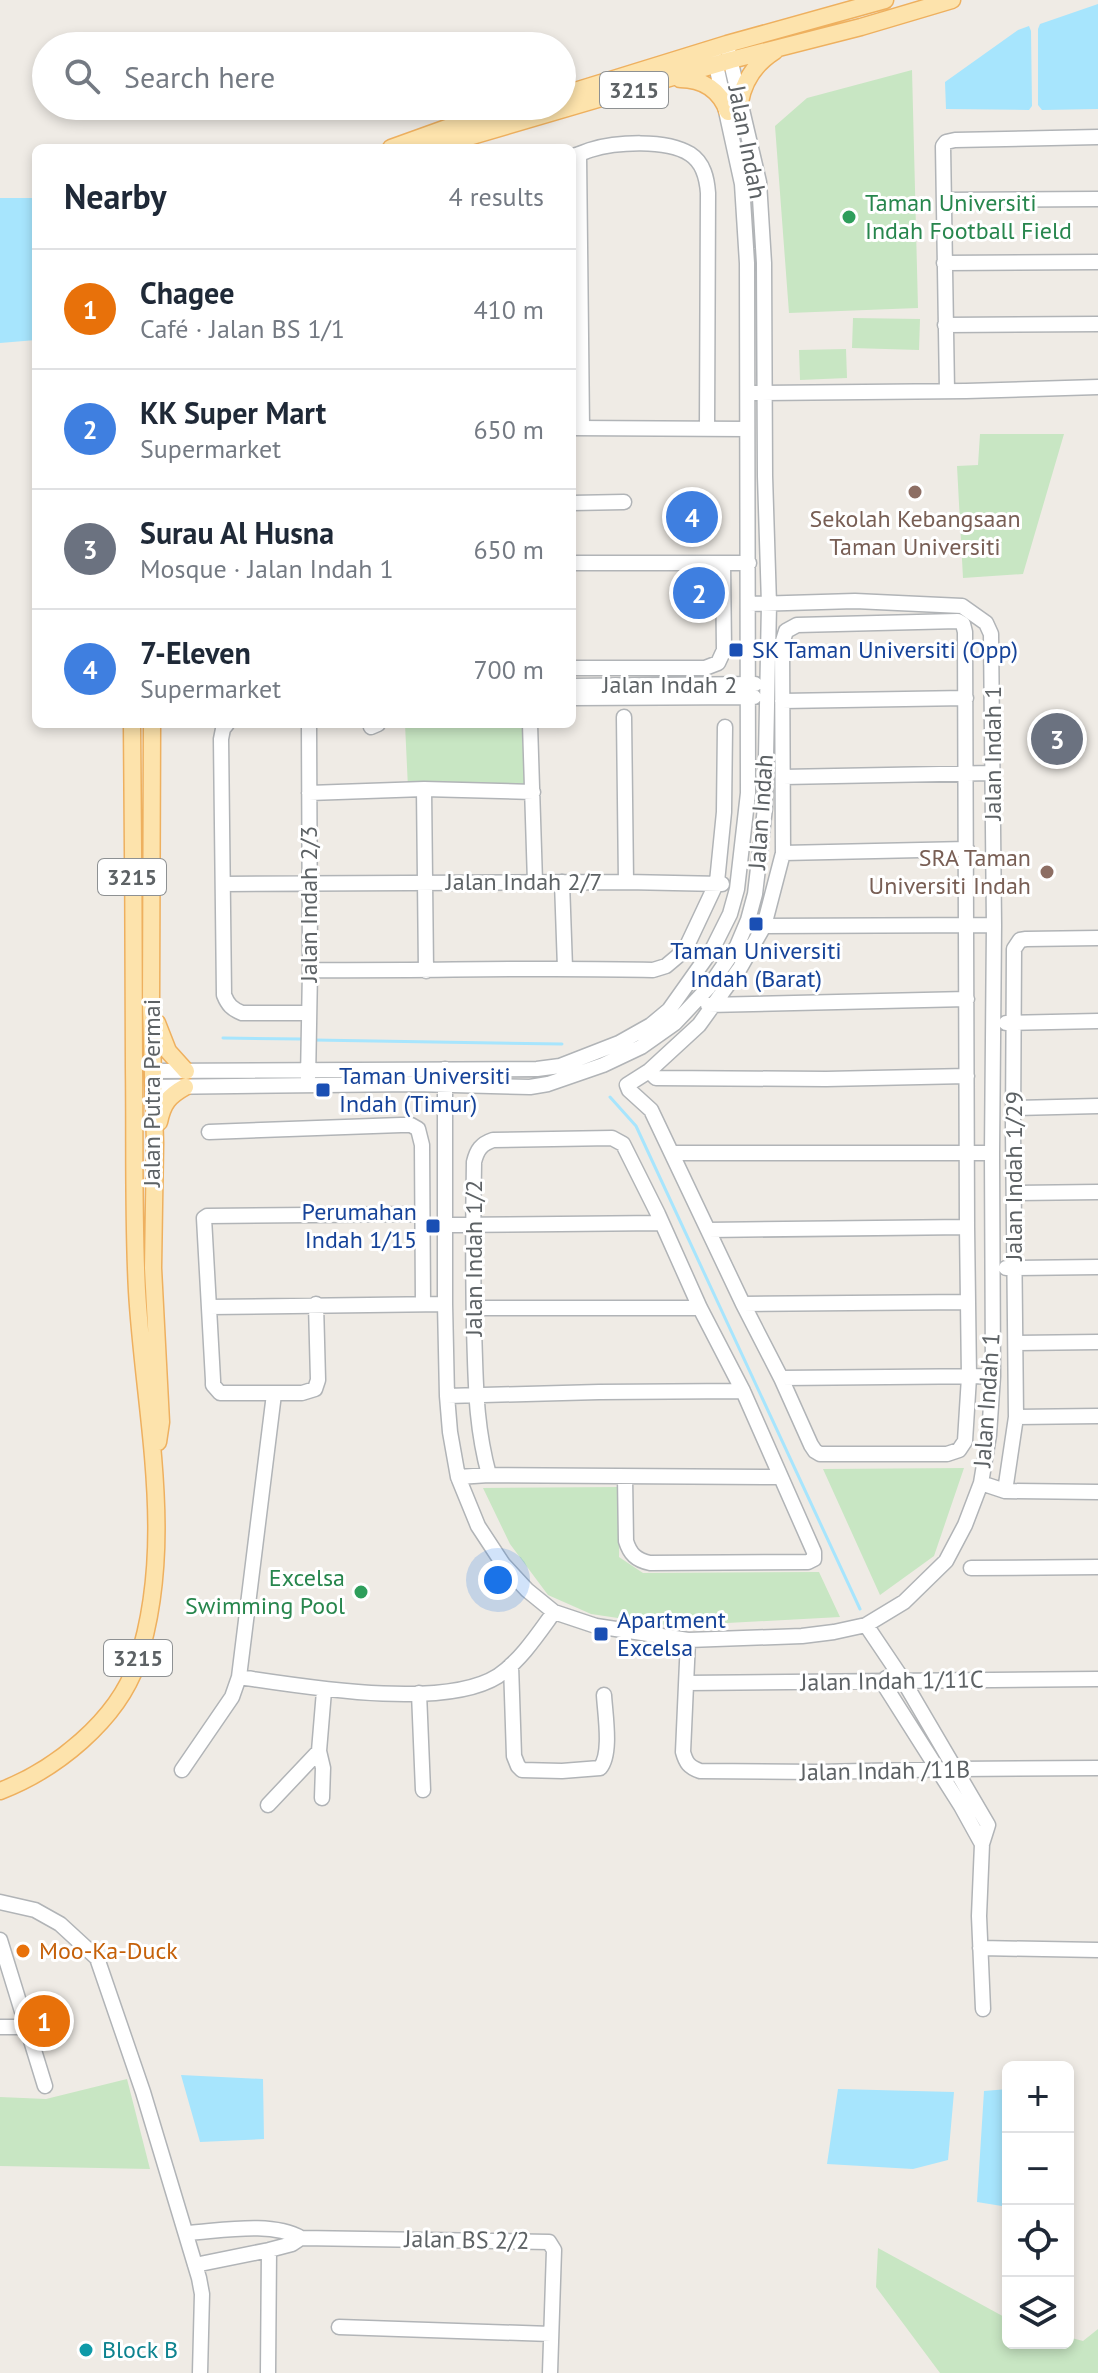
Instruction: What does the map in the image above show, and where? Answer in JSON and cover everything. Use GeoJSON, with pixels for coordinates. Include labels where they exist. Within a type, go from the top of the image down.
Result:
{"type":"FeatureCollection","features":[{"type":"Feature","properties":{"kind":"main road","name":"3215"},"geometry":{"type":"LineString","coordinates":[[576,91],[721,54],[885,0]]}},
{"type":"Feature","properties":{"kind":"main road","name":"3215"},"geometry":{"type":"LineString","coordinates":[[576,105],[666,79],[721,54],[780,49],[952,0]]}},
{"type":"Feature","properties":{"kind":"main road"},"geometry":{"type":"LineString","coordinates":[[666,79],[706,84],[734,107],[753,71],[765,58],[780,49]]}},
{"type":"Feature","properties":{"kind":"main road"},"geometry":{"type":"LineString","coordinates":[[402,144],[473,120]]}},
{"type":"Feature","properties":{"kind":"main road","name":"3215"},"geometry":{"type":"LineString","coordinates":[[445,144],[526,120]]}},
{"type":"Feature","properties":{"kind":"main road","name":"Jalan Putra Permai"},"geometry":{"type":"LineString","coordinates":[[0,1791],[49,1767],[106,1716],[136,1665],[153,1593],[154,1461],[137,1292],[132,728]]}},
{"type":"Feature","properties":{"kind":"main road","name":"Jalan Putra Permai"},"geometry":{"type":"LineString","coordinates":[[152,728],[150,1080],[155,1143],[153,1268],[161,1422],[154,1461]]}},
{"type":"Feature","properties":{"kind":"main road"},"geometry":{"type":"LineString","coordinates":[[151,1006],[168,1051],[186,1079],[165,1102],[155,1143]]}},
{"type":"Feature","properties":{"kind":"main road"},"geometry":{"type":"LineString","coordinates":[[134,1030],[139,1037],[139,1071],[150,1080],[141,1123],[134,1139]]}},
{"type":"Feature","properties":{"kind":"street","name":"Jalan Indah"},"geometry":{"type":"LineString","coordinates":[[308,1078],[530,1087],[570,1077],[641,1047],[675,1023],[696,1002],[737,946],[748,920],[755,894],[765,808],[769,604],[764,263],[759,182],[734,107],[721,54]]}},
{"type":"Feature","properties":{"kind":"street","name":"Jalan Indah"},"geometry":{"type":"LineString","coordinates":[[150,1080],[308,1078],[445,1069],[560,1066],[619,1043],[651,1025],[669,1010],[713,948],[730,914],[737,889],[748,793],[748,338],[745,207],[734,107]]}},
{"type":"Feature","properties":{"kind":"street"},"geometry":{"type":"LineString","coordinates":[[947,391],[942,151],[946,142],[1098,137]]}},
{"type":"Feature","properties":{"kind":"street"},"geometry":{"type":"LineString","coordinates":[[707,429],[708,193],[707,180],[698,161],[676,148],[657,145],[616,145],[576,155],[577,428],[707,429],[747,429]]}},
{"type":"Feature","properties":{"kind":"street"},"geometry":{"type":"LineString","coordinates":[[944,200],[1098,199]]}},
{"type":"Feature","properties":{"kind":"street"},"geometry":{"type":"LineString","coordinates":[[944,263],[1098,262]]}},
{"type":"Feature","properties":{"kind":"street"},"geometry":{"type":"LineString","coordinates":[[945,325],[1098,324]]}},
{"type":"Feature","properties":{"kind":"street"},"geometry":{"type":"LineString","coordinates":[[746,393],[1098,387]]}},
{"type":"Feature","properties":{"kind":"street"},"geometry":{"type":"LineString","coordinates":[[748,477],[765,476]]}},
{"type":"Feature","properties":{"kind":"street"},"geometry":{"type":"LineString","coordinates":[[576,503],[624,502]]}},
{"type":"Feature","properties":{"kind":"street"},"geometry":{"type":"LineString","coordinates":[[576,563],[749,563]]}},
{"type":"Feature","properties":{"kind":"street"},"geometry":{"type":"LineString","coordinates":[[576,668],[705,668],[718,663],[724,650],[723,563]]}},
{"type":"Feature","properties":{"kind":"street","name":"Jalan Indah 1"},"geometry":{"type":"LineString","coordinates":[[445,1069],[445,1304],[447,1396],[453,1459],[478,1526],[503,1564],[527,1590],[554,1612],[596,1626],[688,1640],[834,1632],[866,1625],[904,1602],[946,1561],[965,1525],[981,1483],[989,1435],[993,1376],[994,1023],[991,634],[986,623],[962,606],[855,601],[749,604]]}},
{"type":"Feature","properties":{"kind":"street"},"geometry":{"type":"LineString","coordinates":[[958,621],[965,627],[966,698],[969,1377],[965,1441],[959,1450],[947,1454],[828,1455],[815,1451],[811,1445],[651,1110],[627,1088],[629,1082],[649,1071],[699,1025],[740,968],[764,926],[783,853],[782,701],[783,638],[786,631],[797,625],[958,621]]}},
{"type":"Feature","properties":{"kind":"street","name":"Jalan Indah 2"},"geometry":{"type":"LineString","coordinates":[[576,686],[748,691]]}},
{"type":"Feature","properties":{"kind":"street","name":"Jalan Indah 2"},"geometry":{"type":"LineString","coordinates":[[576,698],[767,690]]}},
{"type":"Feature","properties":{"kind":"street"},"geometry":{"type":"LineString","coordinates":[[782,701],[966,698]]}},
{"type":"Feature","properties":{"kind":"street"},"geometry":{"type":"LineString","coordinates":[[624,717],[626,882]]}},
{"type":"Feature","properties":{"kind":"street"},"geometry":{"type":"LineString","coordinates":[[310,970],[653,970],[666,966],[685,950],[717,882],[724,812],[725,727]]}},
{"type":"Feature","properties":{"kind":"street"},"geometry":{"type":"LineString","coordinates":[[152,743],[158,728]]}},
{"type":"Feature","properties":{"kind":"street"},"geometry":{"type":"LineString","coordinates":[[225,728],[221,752],[224,995],[233,1010],[242,1013],[309,1020]]}},
{"type":"Feature","properties":{"kind":"street","name":"Jalan Indah 2/3"},"geometry":{"type":"LineString","coordinates":[[308,1078],[309,728]]}},
{"type":"Feature","properties":{"kind":"street"},"geometry":{"type":"LineString","coordinates":[[530,728],[535,882]]}},
{"type":"Feature","properties":{"kind":"street"},"geometry":{"type":"LineString","coordinates":[[783,777],[992,773]]}},
{"type":"Feature","properties":{"kind":"street"},"geometry":{"type":"LineString","coordinates":[[424,789],[426,971]]}},
{"type":"Feature","properties":{"kind":"street"},"geometry":{"type":"LineString","coordinates":[[309,793],[424,789],[533,792]]}},
{"type":"Feature","properties":{"kind":"street"},"geometry":{"type":"LineString","coordinates":[[783,853],[967,849]]}},
{"type":"Feature","properties":{"kind":"street"},"geometry":{"type":"LineString","coordinates":[[562,882],[565,968]]}},
{"type":"Feature","properties":{"kind":"street","name":"Jalan Indah 2/7"},"geometry":{"type":"LineString","coordinates":[[223,884],[717,882],[737,889]]}},
{"type":"Feature","properties":{"kind":"street"},"geometry":{"type":"LineString","coordinates":[[764,926],[994,925]]}},
{"type":"Feature","properties":{"kind":"street","name":"Jalan Indah 1/29"},"geometry":{"type":"LineString","coordinates":[[1005,1491],[1016,1417],[1014,949],[1020,940],[1098,938]]}},
{"type":"Feature","properties":{"kind":"street"},"geometry":{"type":"LineString","coordinates":[[680,994],[714,1006],[967,999]]}},
{"type":"Feature","properties":{"kind":"street"},"geometry":{"type":"LineString","coordinates":[[994,1023],[1098,1021]]}},
{"type":"Feature","properties":{"kind":"street"},"geometry":{"type":"LineString","coordinates":[[649,1071],[656,1078],[967,1076]]}},
{"type":"Feature","properties":{"kind":"street"},"geometry":{"type":"LineString","coordinates":[[1013,1108],[1098,1106]]}},
{"type":"Feature","properties":{"kind":"street"},"geometry":{"type":"LineString","coordinates":[[209,1132],[411,1125],[418,1129],[422,1145],[423,1304]]}},
{"type":"Feature","properties":{"kind":"street","name":"Jalan Indah 1/2"},"geometry":{"type":"LineString","coordinates":[[489,1475],[481,1444],[475,1394],[474,1162],[483,1143],[493,1140],[618,1140],[662,1223]]}},
{"type":"Feature","properties":{"kind":"street"},"geometry":{"type":"LineString","coordinates":[[672,1153],[992,1153]]}},
{"type":"Feature","properties":{"kind":"street"},"geometry":{"type":"LineString","coordinates":[[1014,1193],[1098,1192]]}},
{"type":"Feature","properties":{"kind":"street"},"geometry":{"type":"LineString","coordinates":[[316,1304],[318,1385],[310,1392],[302,1393],[220,1393],[213,1385],[203,1221],[207,1216],[422,1214]]}},
{"type":"Feature","properties":{"kind":"street"},"geometry":{"type":"LineString","coordinates":[[445,1225],[662,1223],[700,1308],[743,1391],[814,1552],[814,1559],[808,1562],[641,1562],[629,1551],[626,1541],[625,1477]]}},
{"type":"Feature","properties":{"kind":"street"},"geometry":{"type":"LineString","coordinates":[[708,1230],[967,1227]]}},
{"type":"Feature","properties":{"kind":"street"},"geometry":{"type":"LineString","coordinates":[[993,1268],[1098,1267]]}},
{"type":"Feature","properties":{"kind":"street"},"geometry":{"type":"LineString","coordinates":[[743,1304],[968,1302]]}},
{"type":"Feature","properties":{"kind":"street"},"geometry":{"type":"LineString","coordinates":[[209,1307],[445,1304]]}},
{"type":"Feature","properties":{"kind":"street"},"geometry":{"type":"LineString","coordinates":[[474,1308],[700,1308]]}},
{"type":"Feature","properties":{"kind":"street"},"geometry":{"type":"LineString","coordinates":[[1017,1343],[1098,1342]]}},
{"type":"Feature","properties":{"kind":"street"},"geometry":{"type":"LineString","coordinates":[[781,1378],[993,1376]]}},
{"type":"Feature","properties":{"kind":"street"},"geometry":{"type":"LineString","coordinates":[[447,1396],[743,1391]]}},
{"type":"Feature","properties":{"kind":"street"},"geometry":{"type":"LineString","coordinates":[[182,1770],[232,1697],[239,1677],[274,1394]]}},
{"type":"Feature","properties":{"kind":"street"},"geometry":{"type":"LineString","coordinates":[[1016,1417],[1098,1416]]}},
{"type":"Feature","properties":{"kind":"street"},"geometry":{"type":"LineString","coordinates":[[458,1477],[780,1477]]}},
{"type":"Feature","properties":{"kind":"street"},"geometry":{"type":"LineString","coordinates":[[981,1483],[1005,1491],[1098,1492]]}},
{"type":"Feature","properties":{"kind":"street"},"geometry":{"type":"LineString","coordinates":[[971,1568],[1098,1567]]}},
{"type":"Feature","properties":{"kind":"street"},"geometry":{"type":"LineString","coordinates":[[239,1677],[324,1691],[419,1693],[473,1687],[505,1670],[535,1639],[554,1612]]}},
{"type":"Feature","properties":{"kind":"street"},"geometry":{"type":"LineString","coordinates":[[866,1625],[903,1680],[988,1825],[982,1844],[979,1916],[983,2009]]}},
{"type":"Feature","properties":{"kind":"street"},"geometry":{"type":"LineString","coordinates":[[687,1683],[688,1640]]}},
{"type":"Feature","properties":{"kind":"street"},"geometry":{"type":"LineString","coordinates":[[894,1666],[883,1683],[982,1844]]}},
{"type":"Feature","properties":{"kind":"street"},"geometry":{"type":"LineString","coordinates":[[505,1670],[513,1708],[514,1756],[518,1766],[528,1772],[600,1768],[606,1759],[604,1695]]}},
{"type":"Feature","properties":{"kind":"street","name":"Jalan Indah 1/11C"},"geometry":{"type":"LineString","coordinates":[[687,1683],[1098,1679]]}},
{"type":"Feature","properties":{"kind":"street","name":"Jalan Indah /11B"},"geometry":{"type":"LineString","coordinates":[[687,1683],[683,1752],[685,1762],[700,1771],[1098,1768]]}},
{"type":"Feature","properties":{"kind":"street"},"geometry":{"type":"LineString","coordinates":[[322,1798],[323,1768],[319,1751],[324,1691]]}},
{"type":"Feature","properties":{"kind":"street"},"geometry":{"type":"LineString","coordinates":[[419,1693],[423,1790]]}},
{"type":"Feature","properties":{"kind":"street"},"geometry":{"type":"LineString","coordinates":[[268,1805],[319,1751]]}},
{"type":"Feature","properties":{"kind":"street"},"geometry":{"type":"LineString","coordinates":[[0,1902],[35,1910],[60,1924],[97,1958],[143,2092],[195,2265],[202,2294],[200,2373]]}},
{"type":"Feature","properties":{"kind":"street"},"geometry":{"type":"LineString","coordinates":[[0,1940],[4,1964],[45,2086]]}},
{"type":"Feature","properties":{"kind":"street"},"geometry":{"type":"LineString","coordinates":[[980,1948],[1098,1950]]}},
{"type":"Feature","properties":{"kind":"street"},"geometry":{"type":"LineString","coordinates":[[0,2027],[27,2027]]}},
{"type":"Feature","properties":{"kind":"street"},"geometry":{"type":"LineString","coordinates":[[187,2233],[288,2230],[301,2238],[292,2244],[269,2250],[195,2265]]}},
{"type":"Feature","properties":{"kind":"street","name":"Jalan BS 2/2"},"geometry":{"type":"LineString","coordinates":[[301,2238],[549,2242],[554,2250],[550,2373]]}},
{"type":"Feature","properties":{"kind":"street"},"geometry":{"type":"LineString","coordinates":[[268,2373],[269,2250]]}},
{"type":"Feature","properties":{"kind":"street"},"geometry":{"type":"LineString","coordinates":[[339,2327],[551,2334]]}},
{"type":"Feature","properties":{"kind":"green space","name":"Taman Universiti Indah Football Field"},"geometry":{"type":"Polygon","coordinates":[[[912,70],[918,308],[789,313],[775,126],[807,98],[912,70]]]}},
{"type":"Feature","properties":{"kind":"green space"},"geometry":{"type":"Polygon","coordinates":[[[853,318],[920,319],[919,350],[852,348],[853,318]]]}},
{"type":"Feature","properties":{"kind":"green space"},"geometry":{"type":"Polygon","coordinates":[[[846,349],[847,378],[800,380],[799,350],[846,349]]]}},
{"type":"Feature","properties":{"kind":"green space"},"geometry":{"type":"Polygon","coordinates":[[[980,434],[1064,434],[1023,574],[963,578],[957,466],[978,465],[980,434]]]}},
{"type":"Feature","properties":{"kind":"green space"},"geometry":{"type":"Polygon","coordinates":[[[405,728],[524,728],[527,788],[408,788],[405,728]]]}},
{"type":"Feature","properties":{"kind":"green space"},"geometry":{"type":"Polygon","coordinates":[[[964,1468],[934,1556],[880,1595],[823,1469],[964,1468]]]}},
{"type":"Feature","properties":{"kind":"green space"},"geometry":{"type":"Polygon","coordinates":[[[620,1487],[619,1557],[643,1573],[819,1572],[840,1617],[672,1626],[591,1614],[548,1595],[510,1544],[483,1488],[620,1487]]]}},
{"type":"Feature","properties":{"kind":"green space"},"geometry":{"type":"Polygon","coordinates":[[[127,2079],[150,2169],[0,2166],[0,2097],[46,2099],[127,2079]]]}},
{"type":"Feature","properties":{"kind":"green space"},"geometry":{"type":"Polygon","coordinates":[[[878,2248],[1002,2316],[1002,2349],[1074,2349],[1074,2339],[1083,2341],[1098,2329],[1098,2373],[940,2373],[876,2287],[878,2248]]]}},
{"type":"Feature","properties":{"kind":"water"},"geometry":{"type":"Polygon","coordinates":[[[1098,4],[1098,109],[1042,110],[1038,105],[1040,24],[1098,4]]]}},
{"type":"Feature","properties":{"kind":"water"},"geometry":{"type":"Polygon","coordinates":[[[1029,26],[1032,106],[1029,110],[946,109],[945,82],[1018,30],[1029,26]]]}},
{"type":"Feature","properties":{"kind":"water"},"geometry":{"type":"Polygon","coordinates":[[[0,198],[32,198],[32,340],[0,343],[0,198]]]}},
{"type":"Feature","properties":{"kind":"water"},"geometry":{"type":"Polygon","coordinates":[[[181,2075],[263,2079],[264,2139],[200,2142],[181,2075]]]}},
{"type":"Feature","properties":{"kind":"water"},"geometry":{"type":"Polygon","coordinates":[[[838,2089],[954,2092],[948,2160],[913,2169],[827,2164],[838,2089]]]}},
{"type":"Feature","properties":{"kind":"water"},"geometry":{"type":"Polygon","coordinates":[[[1002,2090],[1002,2206],[977,2202],[984,2091],[1002,2090]]]}},
{"type":"Feature","properties":{"kind":"waterway"},"geometry":{"type":"LineString","coordinates":[[223,1038],[302,1039]]}},
{"type":"Feature","properties":{"kind":"waterway"},"geometry":{"type":"LineString","coordinates":[[314,1040],[562,1044]]}},
{"type":"Feature","properties":{"kind":"waterway"},"geometry":{"type":"LineString","coordinates":[[610,1097],[636,1126],[860,1609]]}},
{"type":"Feature","properties":{"kind":"place","name":"Taman Universiti Indah Football Field"},"geometry":{"type":"Point","coordinates":[849,217]}},
{"type":"Feature","properties":{"kind":"place","name":"Sekolah Kebangsaan Taman Universiti"},"geometry":{"type":"Point","coordinates":[915,492]}},
{"type":"Feature","properties":{"kind":"place","name":"7-Eleven"},"geometry":{"type":"Point","coordinates":[692,517]}},
{"type":"Feature","properties":{"kind":"place","name":"KK Super Mart"},"geometry":{"type":"Point","coordinates":[699,593]}},
{"type":"Feature","properties":{"kind":"place","name":"SK Taman Universiti (Opp)"},"geometry":{"type":"Point","coordinates":[736,650]}},
{"type":"Feature","properties":{"kind":"place","name":"Surau Al Husna"},"geometry":{"type":"Point","coordinates":[1057,739]}},
{"type":"Feature","properties":{"kind":"place","name":"SRA Taman Universiti Indah"},"geometry":{"type":"Point","coordinates":[1047,872]}},
{"type":"Feature","properties":{"kind":"place","name":"Taman Universiti Indah (Barat)"},"geometry":{"type":"Point","coordinates":[756,924]}},
{"type":"Feature","properties":{"kind":"place","name":"Taman Universiti Indah (Timur)"},"geometry":{"type":"Point","coordinates":[323,1090]}},
{"type":"Feature","properties":{"kind":"place","name":"Perumahan Indah 1/15"},"geometry":{"type":"Point","coordinates":[433,1226]}},
{"type":"Feature","properties":{"kind":"place","name":"Excelsa Swimming Pool"},"geometry":{"type":"Point","coordinates":[361,1592]}},
{"type":"Feature","properties":{"kind":"place","name":"Apartment Excelsa"},"geometry":{"type":"Point","coordinates":[601,1634]}},
{"type":"Feature","properties":{"kind":"place","name":"Moo-Ka-Duck"},"geometry":{"type":"Point","coordinates":[23,1951]}},
{"type":"Feature","properties":{"kind":"place","name":"Chagee"},"geometry":{"type":"Point","coordinates":[44,2021]}},
{"type":"Feature","properties":{"kind":"place","name":"Block B"},"geometry":{"type":"Point","coordinates":[86,2350]}}]}
